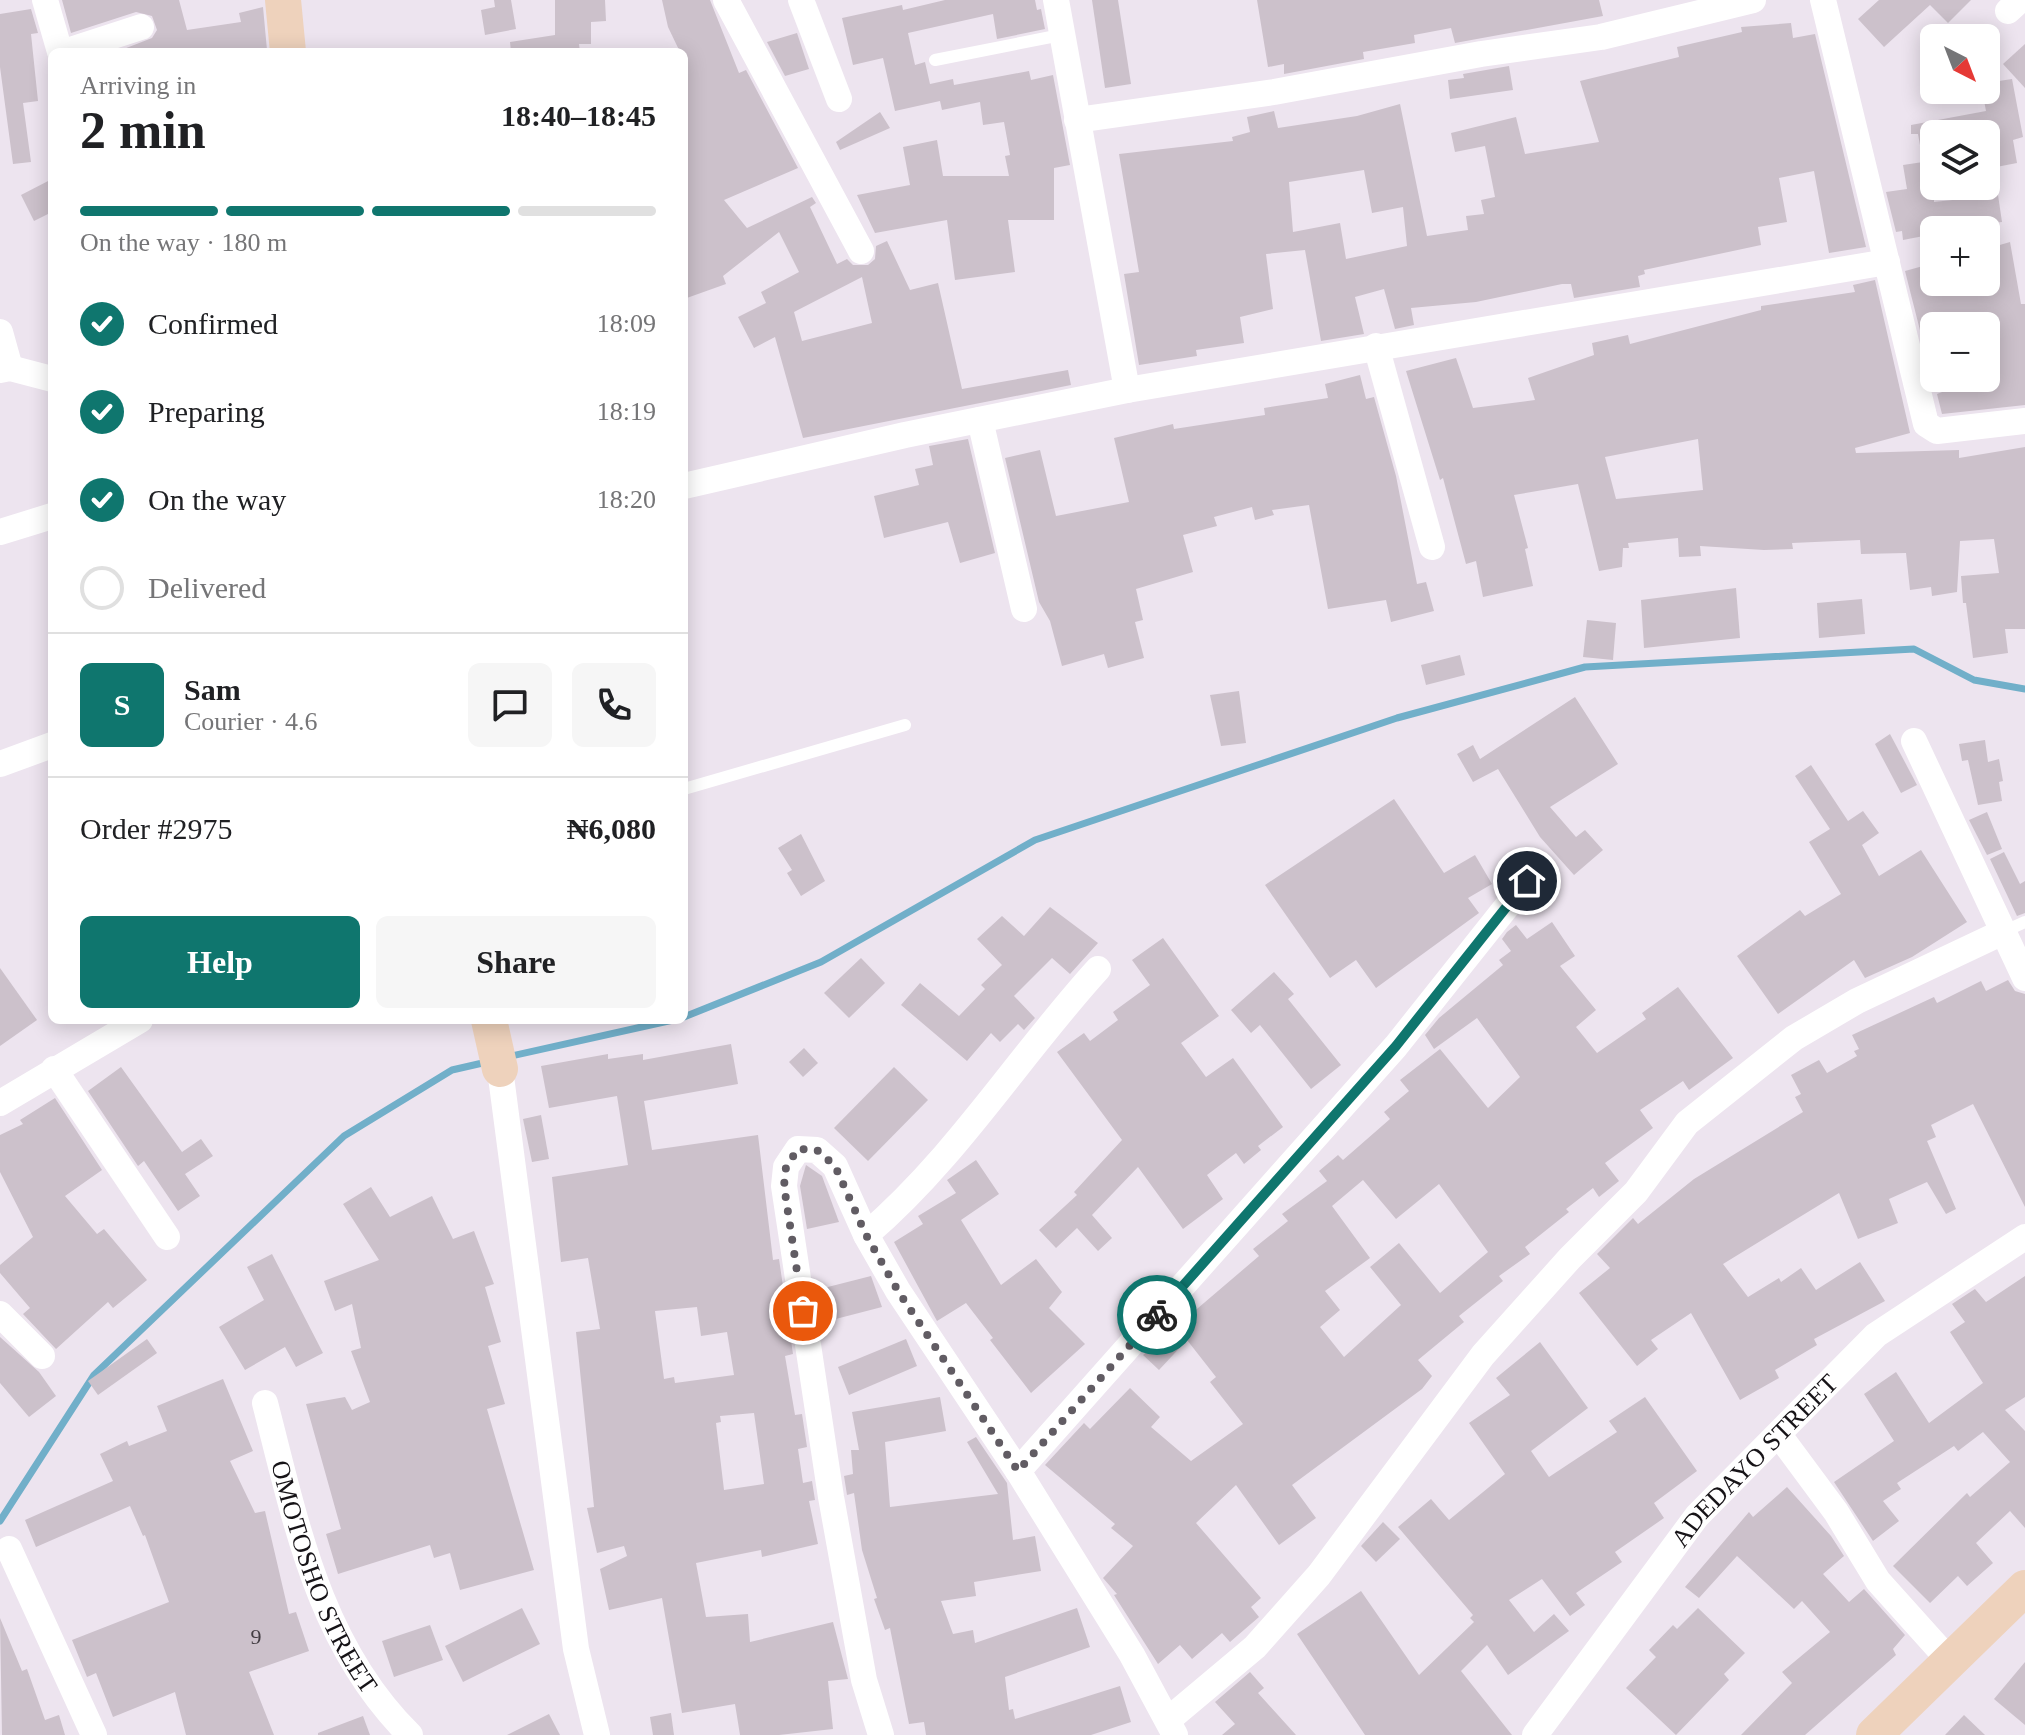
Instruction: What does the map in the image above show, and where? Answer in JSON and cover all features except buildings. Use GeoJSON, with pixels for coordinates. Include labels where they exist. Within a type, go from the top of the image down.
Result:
{"type":"FeatureCollection","features":[{"type":"Feature","properties":{"kind":"main road"},"geometry":{"type":"LineString","coordinates":[[283,0],[288,48]]}},
{"type":"Feature","properties":{"kind":"main road"},"geometry":{"type":"LineString","coordinates":[[490,1024],[500,1069]]}},
{"type":"Feature","properties":{"kind":"main road"},"geometry":{"type":"LineString","coordinates":[[1874,1735],[2025,1588]]}},
{"type":"Feature","properties":{"kind":"street"},"geometry":{"type":"LineString","coordinates":[[45,0],[61,48]]}},
{"type":"Feature","properties":{"kind":"street"},"geometry":{"type":"LineString","coordinates":[[726,0],[861,251]]}},
{"type":"Feature","properties":{"kind":"street"},"geometry":{"type":"LineString","coordinates":[[801,0],[839,99]]}},
{"type":"Feature","properties":{"kind":"street"},"geometry":{"type":"LineString","coordinates":[[1056,0],[1127,390]]}},
{"type":"Feature","properties":{"kind":"street"},"geometry":{"type":"LineString","coordinates":[[1077,120],[1274,92],[1481,54],[1601,37],[1753,0]]}},
{"type":"Feature","properties":{"kind":"street"},"geometry":{"type":"LineString","coordinates":[[1823,0],[1926,424],[1937,431],[2025,421]]}},
{"type":"Feature","properties":{"kind":"street"},"geometry":{"type":"LineString","coordinates":[[75,48],[141,27]]}},
{"type":"Feature","properties":{"kind":"street"},"geometry":{"type":"LineString","coordinates":[[688,485],[1127,390],[1887,262]]}},
{"type":"Feature","properties":{"kind":"street"},"geometry":{"type":"LineString","coordinates":[[0,332],[5,369],[48,378]]}},
{"type":"Feature","properties":{"kind":"street"},"geometry":{"type":"LineString","coordinates":[[1376,346],[1432,547]]}},
{"type":"Feature","properties":{"kind":"street"},"geometry":{"type":"LineString","coordinates":[[980,420],[1024,609]]}},
{"type":"Feature","properties":{"kind":"street"},"geometry":{"type":"LineString","coordinates":[[0,532],[48,517]]}},
{"type":"Feature","properties":{"kind":"street"},"geometry":{"type":"LineString","coordinates":[[1914,741],[2014,927],[2025,978]]}},
{"type":"Feature","properties":{"kind":"street"},"geometry":{"type":"LineString","coordinates":[[0,764],[48,746]]}},
{"type":"Feature","properties":{"kind":"street"},"geometry":{"type":"LineString","coordinates":[[1018,1471],[1396,1046],[1527,881]]}},
{"type":"Feature","properties":{"kind":"street"},"geometry":{"type":"LineString","coordinates":[[881,1735],[864,1680],[831,1497],[784,1186],[786,1167],[798,1149],[817,1150],[835,1166],[866,1235],[914,1315],[1018,1471],[1172,1727],[1255,1647],[1319,1575],[1483,1355],[1570,1258],[1636,1192],[1687,1123],[1794,1038],[1857,1001],[2014,927]]}},
{"type":"Feature","properties":{"kind":"street"},"geometry":{"type":"LineString","coordinates":[[866,1235],[923,1184],[959,1143],[1055,1017],[1098,969]]}},
{"type":"Feature","properties":{"kind":"street"},"geometry":{"type":"LineString","coordinates":[[0,1103],[133,1024]]}},
{"type":"Feature","properties":{"kind":"street"},"geometry":{"type":"LineString","coordinates":[[54,1069],[167,1237]]}},
{"type":"Feature","properties":{"kind":"street"},"geometry":{"type":"LineString","coordinates":[[500,1069],[576,1649],[597,1735]]}},
{"type":"Feature","properties":{"kind":"street","name":"ADEDAYO STREET"},"geometry":{"type":"LineString","coordinates":[[1535,1735],[1697,1516],[1876,1335],[2025,1237]]}},
{"type":"Feature","properties":{"kind":"street"},"geometry":{"type":"LineString","coordinates":[[0,1314],[42,1356]]}},
{"type":"Feature","properties":{"kind":"street","name":"OMOTOSHO STREET"},"geometry":{"type":"LineString","coordinates":[[265,1403],[320,1600],[346,1653],[393,1718],[410,1735]]}},
{"type":"Feature","properties":{"kind":"street"},"geometry":{"type":"LineString","coordinates":[[1779,1435],[1836,1512],[1878,1581],[1949,1660]]}},
{"type":"Feature","properties":{"kind":"street"},"geometry":{"type":"LineString","coordinates":[[9,1549],[94,1735]]}},
{"type":"Feature","properties":{"kind":"lane"},"geometry":{"type":"LineString","coordinates":[[935,60],[1061,35]]}},
{"type":"Feature","properties":{"kind":"lane"},"geometry":{"type":"LineString","coordinates":[[688,788],[905,725]]}},
{"type":"Feature","properties":{"kind":"waterway"},"geometry":{"type":"LineString","coordinates":[[688,1015],[821,962],[1035,840],[1397,718],[1585,667],[1914,649],[1974,680],[2025,689]]}},
{"type":"Feature","properties":{"kind":"waterway"},"geometry":{"type":"LineString","coordinates":[[507,1057],[655,1024]]}},
{"type":"Feature","properties":{"kind":"waterway"},"geometry":{"type":"LineString","coordinates":[[0,1521],[94,1375],[344,1136],[452,1070],[487,1062]]}},
{"type":"Feature","properties":{"kind":"way so far"},"geometry":{"type":"LineString","coordinates":[[803,1311],[784,1186],[786,1167],[798,1149],[817,1150],[835,1166],[866,1235],[898,1291],[1018,1471],[1157,1315]]}},
{"type":"Feature","properties":{"kind":"route"},"geometry":{"type":"LineString","coordinates":[[1157,1315],[1396,1046],[1527,881]]}}]}
